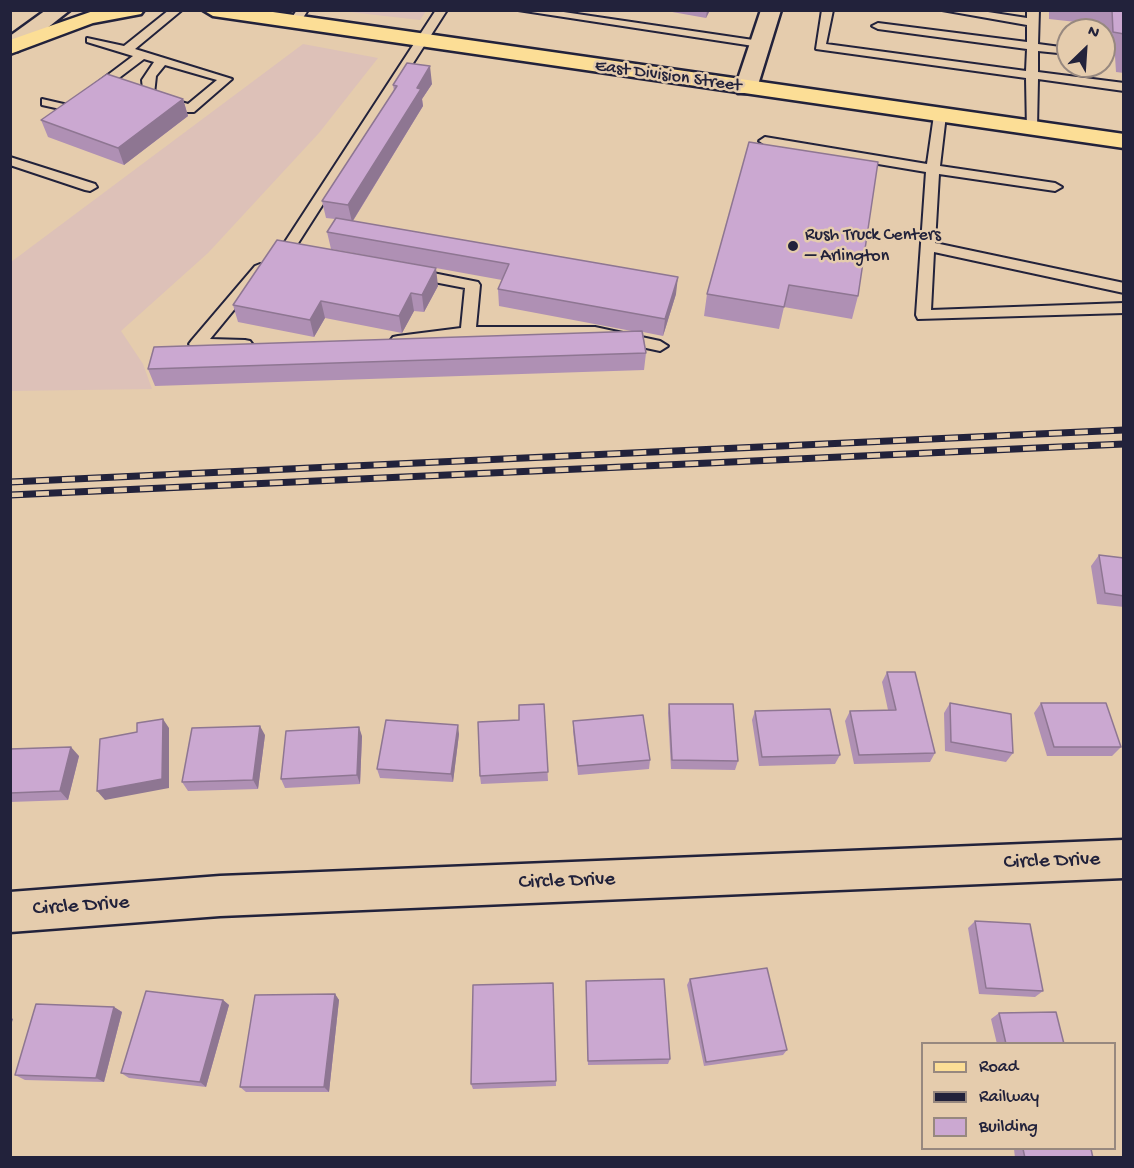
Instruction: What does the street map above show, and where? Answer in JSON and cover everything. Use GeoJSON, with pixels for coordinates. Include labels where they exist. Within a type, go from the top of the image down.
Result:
{"type":"FeatureCollection","features":[{"type":"Feature","properties":{"kind":"main road"},"geometry":{"type":"LineString","coordinates":[[10,47],[88,18],[134,10]]}},
{"type":"Feature","properties":{"kind":"main road","name":"East Division Street"},"geometry":{"type":"LineString","coordinates":[[213,10],[299,16],[420,41],[1124,141]]}},
{"type":"Feature","properties":{"kind":"street"},"geometry":{"type":"LineString","coordinates":[[10,47],[60,10]]}},
{"type":"Feature","properties":{"kind":"street"},"geometry":{"type":"LineString","coordinates":[[746,88],[771,10]]}},
{"type":"Feature","properties":{"kind":"street","name":"Circle Drive"},"geometry":{"type":"LineString","coordinates":[[10,912],[220,896],[1121,865]]}},
{"type":"Feature","properties":{"kind":"lane"},"geometry":{"type":"LineString","coordinates":[[126,50],[177,10]]}},
{"type":"Feature","properties":{"kind":"lane"},"geometry":{"type":"LineString","coordinates":[[286,251],[442,10]]}},
{"type":"Feature","properties":{"kind":"lane"},"geometry":{"type":"LineString","coordinates":[[523,10],[760,44]]}},
{"type":"Feature","properties":{"kind":"lane"},"geometry":{"type":"LineString","coordinates":[[828,10],[820,47],[1124,87]]}},
{"type":"Feature","properties":{"kind":"lane"},"geometry":{"type":"LineString","coordinates":[[947,10],[1033,16],[1031,128]]}},
{"type":"Feature","properties":{"kind":"lane"},"geometry":{"type":"LineString","coordinates":[[878,26],[1056,49]]}},
{"type":"Feature","properties":{"kind":"lane"},"geometry":{"type":"LineString","coordinates":[[91,40],[143,54],[163,60],[195,70],[226,79],[190,110],[182,108],[148,96],[147,86],[151,70],[163,60]]}},
{"type":"Feature","properties":{"kind":"lane"},"geometry":{"type":"LineString","coordinates":[[46,102],[70,109],[143,54]]}},
{"type":"Feature","properties":{"kind":"lane"},"geometry":{"type":"LineString","coordinates":[[940,115],[933,169],[923,315],[1124,308]]}},
{"type":"Feature","properties":{"kind":"lane"},"geometry":{"type":"LineString","coordinates":[[765,141],[1055,187]]}},
{"type":"Feature","properties":{"kind":"lane"},"geometry":{"type":"LineString","coordinates":[[10,161],[90,187]]}},
{"type":"Feature","properties":{"kind":"lane"},"geometry":{"type":"LineString","coordinates":[[928,246],[1124,288]]}},
{"type":"Feature","properties":{"kind":"lane"},"geometry":{"type":"LineString","coordinates":[[266,346],[197,344],[273,254],[286,251],[309,255]]}},
{"type":"Feature","properties":{"kind":"lane"},"geometry":{"type":"LineString","coordinates":[[403,272],[473,285],[468,332]]}},
{"type":"Feature","properties":{"kind":"lane"},"geometry":{"type":"LineString","coordinates":[[380,342],[468,332],[595,332],[660,346]]}},
{"type":"Feature","properties":{"kind":"shaded area"},"geometry":{"type":"Polygon","coordinates":[[[341,11],[426,11],[420,20],[341,11]]]}},
{"type":"Feature","properties":{"kind":"shaded area"},"geometry":{"type":"Polygon","coordinates":[[[303,44],[378,58],[319,133],[208,253],[121,331],[143,364],[152,389],[11,391],[11,262],[303,44]]]}},
{"type":"Feature","properties":{"kind":"building"},"geometry":{"type":"Polygon","coordinates":[[[1112,10],[1124,10],[1124,34],[1116,33],[1116,18],[1112,18],[1112,10]]]}},
{"type":"Feature","properties":{"kind":"building"},"geometry":{"type":"Polygon","coordinates":[[[407,63],[430,66],[417,88],[421,89],[348,205],[322,201],[397,86],[393,85],[407,63]]]}},
{"type":"Feature","properties":{"kind":"building"},"geometry":{"type":"Polygon","coordinates":[[[107,74],[183,99],[118,148],[41,120],[107,74]]]}},
{"type":"Feature","properties":{"kind":"building","name":"Rush Truck Centers – Arlington"},"geometry":{"type":"Polygon","coordinates":[[[749,142],[878,162],[858,296],[789,285],[784,307],[707,294],[749,142]]]}},
{"type":"Feature","properties":{"kind":"building"},"geometry":{"type":"Polygon","coordinates":[[[336,218],[678,277],[665,319],[498,289],[509,264],[327,232],[336,218]]]}},
{"type":"Feature","properties":{"kind":"building"},"geometry":{"type":"Polygon","coordinates":[[[277,240],[436,268],[422,295],[411,293],[399,316],[321,301],[310,320],[233,305],[277,240]]]}},
{"type":"Feature","properties":{"kind":"building"},"geometry":{"type":"Polygon","coordinates":[[[642,331],[646,353],[148,369],[154,347],[642,331]]]}},
{"type":"Feature","properties":{"kind":"building"},"geometry":{"type":"Polygon","coordinates":[[[1099,555],[1124,558],[1124,596],[1105,593],[1099,555]]]}},
{"type":"Feature","properties":{"kind":"building"},"geometry":{"type":"Polygon","coordinates":[[[887,672],[915,672],[935,753],[859,755],[850,711],[896,710],[887,672]]]}},
{"type":"Feature","properties":{"kind":"building"},"geometry":{"type":"Polygon","coordinates":[[[950,703],[1011,714],[1013,753],[951,742],[950,703]]]}},
{"type":"Feature","properties":{"kind":"building"},"geometry":{"type":"Polygon","coordinates":[[[1041,703],[1106,703],[1121,747],[1054,747],[1041,703]]]}},
{"type":"Feature","properties":{"kind":"building"},"geometry":{"type":"Polygon","coordinates":[[[544,704],[548,772],[480,776],[478,722],[519,720],[519,705],[544,704]]]}},
{"type":"Feature","properties":{"kind":"building"},"geometry":{"type":"Polygon","coordinates":[[[669,704],[733,704],[738,761],[672,760],[669,704]]]}},
{"type":"Feature","properties":{"kind":"building"},"geometry":{"type":"Polygon","coordinates":[[[830,709],[840,755],[762,757],[755,711],[830,709]]]}},
{"type":"Feature","properties":{"kind":"building"},"geometry":{"type":"Polygon","coordinates":[[[643,715],[650,760],[578,766],[573,721],[643,715]]]}},
{"type":"Feature","properties":{"kind":"building"},"geometry":{"type":"Polygon","coordinates":[[[163,719],[162,779],[97,791],[100,739],[137,732],[137,723],[163,719]]]}},
{"type":"Feature","properties":{"kind":"building"},"geometry":{"type":"Polygon","coordinates":[[[386,720],[458,725],[451,774],[377,769],[386,720]]]}},
{"type":"Feature","properties":{"kind":"building"},"geometry":{"type":"Polygon","coordinates":[[[260,726],[253,780],[182,782],[192,728],[260,726]]]}},
{"type":"Feature","properties":{"kind":"building"},"geometry":{"type":"Polygon","coordinates":[[[359,727],[357,775],[281,779],[286,731],[359,727]]]}},
{"type":"Feature","properties":{"kind":"building"},"geometry":{"type":"Polygon","coordinates":[[[71,747],[60,791],[10,793],[10,749],[71,747]]]}},
{"type":"Feature","properties":{"kind":"building"},"geometry":{"type":"Polygon","coordinates":[[[975,921],[1030,924],[1043,991],[986,988],[975,921]]]}},
{"type":"Feature","properties":{"kind":"building"},"geometry":{"type":"Polygon","coordinates":[[[767,968],[787,1050],[706,1062],[690,979],[767,968]]]}},
{"type":"Feature","properties":{"kind":"building"},"geometry":{"type":"Polygon","coordinates":[[[664,979],[670,1059],[588,1061],[586,981],[664,979]]]}},
{"type":"Feature","properties":{"kind":"building"},"geometry":{"type":"Polygon","coordinates":[[[553,983],[556,1081],[471,1084],[473,985],[553,983]]]}},
{"type":"Feature","properties":{"kind":"building"},"geometry":{"type":"Polygon","coordinates":[[[146,991],[223,1000],[200,1082],[121,1073],[146,991]]]}},
{"type":"Feature","properties":{"kind":"building"},"geometry":{"type":"Polygon","coordinates":[[[335,994],[324,1087],[240,1087],[255,995],[335,994]]]}},
{"type":"Feature","properties":{"kind":"building"},"geometry":{"type":"Polygon","coordinates":[[[36,1004],[114,1007],[96,1078],[15,1075],[36,1004]]]}},
{"type":"Feature","properties":{"kind":"building"},"geometry":{"type":"Polygon","coordinates":[[[1056,1012],[1064,1042],[1006,1042],[999,1013],[1056,1012]]]}},
{"type":"Feature","properties":{"kind":"building"},"geometry":{"type":"Polygon","coordinates":[[[1023,1150],[1091,1150],[1093,1158],[1025,1158],[1023,1150]]]}},
{"type":"Feature","properties":{"kind":"railway"},"geometry":{"type":"LineString","coordinates":[[10,482],[1124,430]]}},
{"type":"Feature","properties":{"kind":"railway"},"geometry":{"type":"LineString","coordinates":[[10,495],[1124,444]]}},
{"type":"Feature","properties":{"kind":"place","name":"Rush Truck Centers – Arlington"},"geometry":{"type":"Point","coordinates":[793,246]}}]}
